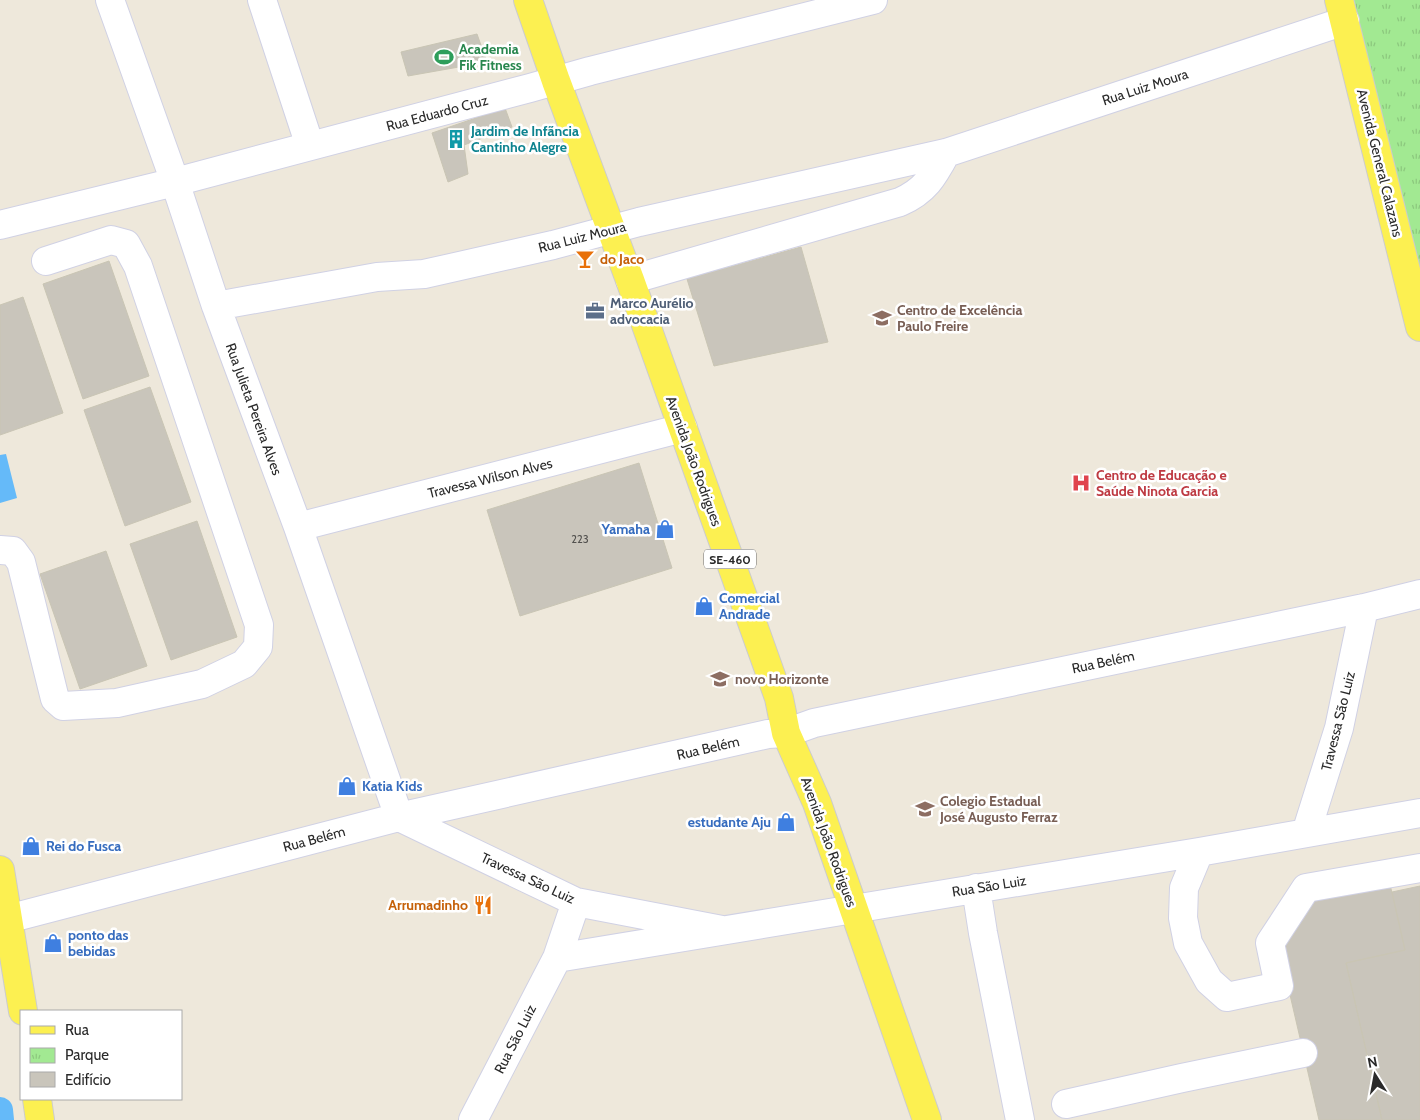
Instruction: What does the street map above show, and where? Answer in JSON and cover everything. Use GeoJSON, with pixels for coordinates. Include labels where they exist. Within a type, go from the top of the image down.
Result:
{"type":"FeatureCollection","features":[{"type":"Feature","properties":{"kind":"main road","name":"Avenida João Rodrigues"},"geometry":{"type":"LineString","coordinates":[[528,0],[779,698],[786,733],[816,803],[927,1120]]}},
{"type":"Feature","properties":{"kind":"main road","name":"Avenida General Calazans"},"geometry":{"type":"LineString","coordinates":[[1342,10],[1420,327]]}},
{"type":"Feature","properties":{"kind":"main road"},"geometry":{"type":"LineString","coordinates":[[0,870],[4,920],[23,1010]]}},
{"type":"Feature","properties":{"kind":"main road"},"geometry":{"type":"LineString","coordinates":[[37,1100],[40,1120]]}},
{"type":"Feature","properties":{"kind":"street","name":"Rua Julieta Pereira Alves"},"geometry":{"type":"LineString","coordinates":[[110,0],[175,182],[216,306],[298,527],[399,817]]}},
{"type":"Feature","properties":{"kind":"street"},"geometry":{"type":"LineString","coordinates":[[262,0],[310,146]]}},
{"type":"Feature","properties":{"kind":"street","name":"Rua Eduardo Cruz"},"geometry":{"type":"LineString","coordinates":[[0,226],[175,182],[556,81],[590,70],[873,0]]}},
{"type":"Feature","properties":{"kind":"street","name":"Rua Luiz Moura"},"geometry":{"type":"LineString","coordinates":[[216,306],[377,277],[424,274],[554,245],[611,229],[946,153],[1342,10]]}},
{"type":"Feature","properties":{"kind":"street"},"geometry":{"type":"LineString","coordinates":[[630,280],[900,202],[913,196],[923,188],[932,178],[946,153]]}},
{"type":"Feature","properties":{"kind":"street"},"geometry":{"type":"LineString","coordinates":[[0,550],[13,552],[21,562],[55,699],[63,706],[117,704],[202,684],[244,664],[258,647],[259,625],[138,266],[126,244],[111,240],[46,261]]}},
{"type":"Feature","properties":{"kind":"street","name":"Travessa Wilson Alves"},"geometry":{"type":"LineString","coordinates":[[298,527],[683,428]]}},
{"type":"Feature","properties":{"kind":"street","name":"Rua Belém"},"geometry":{"type":"LineString","coordinates":[[4,920],[399,817],[768,734],[786,733],[814,723],[1364,608],[1420,594]]}},
{"type":"Feature","properties":{"kind":"street","name":"Travessa São Luiz"},"geometry":{"type":"LineString","coordinates":[[1306,833],[1339,728],[1364,608]]}},
{"type":"Feature","properties":{"kind":"street","name":"Rua São Luiz"},"geometry":{"type":"LineString","coordinates":[[557,958],[1199,852],[1420,813]]}},
{"type":"Feature","properties":{"kind":"street","name":"Travessa São Luiz"},"geometry":{"type":"LineString","coordinates":[[399,817],[576,902],[722,930]]}},
{"type":"Feature","properties":{"kind":"street"},"geometry":{"type":"LineString","coordinates":[[1199,852],[1184,888],[1183,918],[1188,944],[1209,981],[1227,997],[1279,986],[1270,943],[1306,888],[1420,868]]}},
{"type":"Feature","properties":{"kind":"street"},"geometry":{"type":"LineString","coordinates":[[976,888],[983,933],[1020,1120]]}},
{"type":"Feature","properties":{"kind":"street","name":"Rua São Luiz"},"geometry":{"type":"LineString","coordinates":[[473,1120],[557,958],[576,902]]}},
{"type":"Feature","properties":{"kind":"street"},"geometry":{"type":"LineString","coordinates":[[1066,1104],[1303,1053]]}},
{"type":"Feature","properties":{"kind":"green space"},"geometry":{"type":"Polygon","coordinates":[[[1353,0],[1420,0],[1420,276],[1353,0]]]}},
{"type":"Feature","properties":{"kind":"water"},"geometry":{"type":"Polygon","coordinates":[[[6,454],[17,498],[0,503],[0,455],[6,454]]]}},
{"type":"Feature","properties":{"kind":"building","name":"Academia Fik Fitness"},"geometry":{"type":"Polygon","coordinates":[[[477,34],[487,62],[408,76],[401,52],[477,34]]]}},
{"type":"Feature","properties":{"kind":"building","name":"Jardim de Infãncia Cantinho Alegre"},"geometry":{"type":"Polygon","coordinates":[[[505,108],[512,127],[464,145],[468,174],[448,182],[432,133],[505,108]]]}},
{"type":"Feature","properties":{"kind":"building"},"geometry":{"type":"Polygon","coordinates":[[[801,247],[828,342],[714,366],[687,279],[801,247]]]}},
{"type":"Feature","properties":{"kind":"building"},"geometry":{"type":"Polygon","coordinates":[[[109,261],[149,376],[83,399],[43,284],[109,261]]]}},
{"type":"Feature","properties":{"kind":"building"},"geometry":{"type":"Polygon","coordinates":[[[23,297],[63,413],[0,435],[0,305],[23,297]]]}},
{"type":"Feature","properties":{"kind":"building"},"geometry":{"type":"Polygon","coordinates":[[[150,387],[191,502],[125,526],[84,410],[150,387]]]}},
{"type":"Feature","properties":{"kind":"building"},"geometry":{"type":"Polygon","coordinates":[[[639,463],[672,568],[520,616],[487,510],[639,463]]]}},
{"type":"Feature","properties":{"kind":"building"},"geometry":{"type":"Polygon","coordinates":[[[197,521],[237,637],[171,660],[130,544],[197,521]]]}},
{"type":"Feature","properties":{"kind":"building"},"geometry":{"type":"Polygon","coordinates":[[[106,551],[147,666],[80,689],[40,574],[106,551]]]}},
{"type":"Feature","properties":{"kind":"building"},"geometry":{"type":"Polygon","coordinates":[[[1389,880],[1405,950],[1346,963],[1382,1120],[1319,1120],[1278,943],[1305,899],[1389,880]]]}},
{"type":"Feature","properties":{"kind":"building"},"geometry":{"type":"Polygon","coordinates":[[[1420,886],[1420,1120],[1382,1120],[1346,963],[1405,950],[1392,892],[1420,886]]]}},
{"type":"Feature","properties":{"kind":"waterway"},"geometry":{"type":"LineString","coordinates":[[0,1110],[1,1120]]}},
{"type":"Feature","properties":{"kind":"place","name":"Academia Fik Fitness"},"geometry":{"type":"Point","coordinates":[444,57]}},
{"type":"Feature","properties":{"kind":"place","name":"Jardim de Infãncia Cantinho Alegre"},"geometry":{"type":"Point","coordinates":[456,139]}},
{"type":"Feature","properties":{"kind":"place","name":"do Jaco"},"geometry":{"type":"Point","coordinates":[585,259]}},
{"type":"Feature","properties":{"kind":"place","name":"Marco Aurélio advocacia"},"geometry":{"type":"Point","coordinates":[595,311]}},
{"type":"Feature","properties":{"kind":"place","name":"Centro de Excelência Paulo Freire"},"geometry":{"type":"Point","coordinates":[882,318]}},
{"type":"Feature","properties":{"kind":"place","name":"Centro de Educação e Saúde Ninota Garcia"},"geometry":{"type":"Point","coordinates":[1081,483]}},
{"type":"Feature","properties":{"kind":"place","name":"Yamaha"},"geometry":{"type":"Point","coordinates":[665,529]}},
{"type":"Feature","properties":{"kind":"place","name":"Comercial Andrade"},"geometry":{"type":"Point","coordinates":[704,606]}},
{"type":"Feature","properties":{"kind":"place","name":"novo Horizonte"},"geometry":{"type":"Point","coordinates":[720,679]}},
{"type":"Feature","properties":{"kind":"place","name":"Katia Kids"},"geometry":{"type":"Point","coordinates":[347,786]}},
{"type":"Feature","properties":{"kind":"place","name":"Colegio Estadual José Augusto Ferraz"},"geometry":{"type":"Point","coordinates":[925,809]}},
{"type":"Feature","properties":{"kind":"place","name":"estudante Aju"},"geometry":{"type":"Point","coordinates":[786,822]}},
{"type":"Feature","properties":{"kind":"place","name":"Rei do Fusca"},"geometry":{"type":"Point","coordinates":[31,846]}},
{"type":"Feature","properties":{"kind":"place","name":"Arrumadinho"},"geometry":{"type":"Point","coordinates":[483,905]}},
{"type":"Feature","properties":{"kind":"place","name":"ponto das bebidas"},"geometry":{"type":"Point","coordinates":[53,943]}}]}
